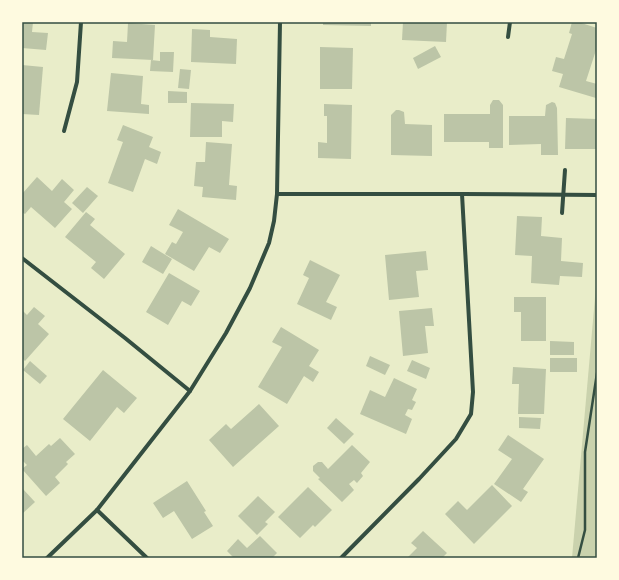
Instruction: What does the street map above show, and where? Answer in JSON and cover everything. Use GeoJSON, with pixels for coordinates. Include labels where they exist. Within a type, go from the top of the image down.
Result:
{"type":"FeatureCollection","features":[{"type":"Feature","properties":{"kind":"street"},"geometry":{"type":"LineString","coordinates":[[64,131],[77,82],[81,22]]}},
{"type":"Feature","properties":{"kind":"street"},"geometry":{"type":"LineString","coordinates":[[47,558],[97,510],[190,391],[226,333],[250,288],[269,243],[274,221],[277,194],[280,22]]}},
{"type":"Feature","properties":{"kind":"street"},"geometry":{"type":"LineString","coordinates":[[508,37],[510,22]]}},
{"type":"Feature","properties":{"kind":"street"},"geometry":{"type":"LineString","coordinates":[[562,213],[565,170]]}},
{"type":"Feature","properties":{"kind":"street"},"geometry":{"type":"LineString","coordinates":[[277,194],[597,195]]}},
{"type":"Feature","properties":{"kind":"street"},"geometry":{"type":"LineString","coordinates":[[341,558],[456,439],[471,414],[473,392],[462,194]]}},
{"type":"Feature","properties":{"kind":"street"},"geometry":{"type":"LineString","coordinates":[[22,258],[125,338],[190,391]]}},
{"type":"Feature","properties":{"kind":"street"},"geometry":{"type":"LineString","coordinates":[[97,510],[147,558]]}},
{"type":"Feature","properties":{"kind":"path"},"geometry":{"type":"LineString","coordinates":[[578,558],[586,530],[585,452],[597,373]]}},
{"type":"Feature","properties":{"kind":"green space"},"geometry":{"type":"Polygon","coordinates":[[[597,275],[597,558],[572,558],[597,275]]]}},
{"type":"Feature","properties":{"kind":"building"},"geometry":{"type":"Polygon","coordinates":[[[22,22],[33,22],[32,32],[48,33],[46,50],[22,48],[22,22]]]}},
{"type":"Feature","properties":{"kind":"building"},"geometry":{"type":"Polygon","coordinates":[[[323,22],[371,22],[371,26],[323,25],[323,22]]]}},
{"type":"Feature","properties":{"kind":"building"},"geometry":{"type":"Polygon","coordinates":[[[403,22],[447,22],[446,42],[402,40],[403,22]]]}},
{"type":"Feature","properties":{"kind":"building"},"geometry":{"type":"Polygon","coordinates":[[[572,22],[578,22],[597,28],[597,47],[586,81],[597,84],[596,98],[559,87],[563,74],[552,71],[556,57],[564,59],[572,34],[569,33],[572,22]]]}},
{"type":"Feature","properties":{"kind":"building"},"geometry":{"type":"Polygon","coordinates":[[[128,23],[155,25],[153,60],[112,58],[113,41],[127,42],[128,23]]]}},
{"type":"Feature","properties":{"kind":"building"},"geometry":{"type":"Polygon","coordinates":[[[192,29],[210,30],[210,37],[237,39],[236,64],[191,62],[192,29]]]}},
{"type":"Feature","properties":{"kind":"building"},"geometry":{"type":"Polygon","coordinates":[[[435,46],[441,57],[418,69],[413,58],[435,46]]]}},
{"type":"Feature","properties":{"kind":"building"},"geometry":{"type":"Polygon","coordinates":[[[320,47],[353,48],[352,89],[320,89],[320,47]]]}},
{"type":"Feature","properties":{"kind":"building"},"geometry":{"type":"Polygon","coordinates":[[[160,52],[174,52],[173,72],[150,71],[151,60],[160,61],[160,52]]]}},
{"type":"Feature","properties":{"kind":"building"},"geometry":{"type":"Polygon","coordinates":[[[22,65],[43,67],[39,115],[22,114],[22,65]]]}},
{"type":"Feature","properties":{"kind":"building"},"geometry":{"type":"Polygon","coordinates":[[[180,69],[191,70],[189,89],[178,88],[180,69]]]}},
{"type":"Feature","properties":{"kind":"building"},"geometry":{"type":"Polygon","coordinates":[[[111,73],[143,76],[141,104],[149,105],[149,114],[107,111],[111,73]]]}},
{"type":"Feature","properties":{"kind":"building"},"geometry":{"type":"Polygon","coordinates":[[[168,91],[187,92],[187,103],[168,103],[168,91]]]}},
{"type":"Feature","properties":{"kind":"building"},"geometry":{"type":"Polygon","coordinates":[[[493,100],[499,100],[503,105],[503,148],[489,148],[489,142],[444,142],[444,114],[490,114],[490,105],[493,100]]]}},
{"type":"Feature","properties":{"kind":"building"},"geometry":{"type":"Polygon","coordinates":[[[552,102],[555,103],[557,108],[558,155],[541,155],[541,144],[509,145],[509,116],[545,116],[546,105],[552,102]]]}},
{"type":"Feature","properties":{"kind":"building"},"geometry":{"type":"Polygon","coordinates":[[[191,103],[234,104],[233,122],[222,121],[222,137],[190,137],[191,103]]]}},
{"type":"Feature","properties":{"kind":"building"},"geometry":{"type":"Polygon","coordinates":[[[324,104],[352,105],[351,159],[318,158],[318,142],[327,143],[327,116],[324,116],[324,104]]]}},
{"type":"Feature","properties":{"kind":"building"},"geometry":{"type":"Polygon","coordinates":[[[396,110],[404,112],[405,124],[432,125],[432,156],[391,155],[391,115],[396,110]]]}},
{"type":"Feature","properties":{"kind":"building"},"geometry":{"type":"Polygon","coordinates":[[[566,118],[597,119],[597,149],[565,149],[566,118]]]}},
{"type":"Feature","properties":{"kind":"building"},"geometry":{"type":"Polygon","coordinates":[[[123,125],[153,137],[149,147],[161,152],[157,164],[145,159],[133,192],[108,183],[123,142],[117,140],[123,125]]]}},
{"type":"Feature","properties":{"kind":"building"},"geometry":{"type":"Polygon","coordinates":[[[206,142],[232,144],[229,185],[237,186],[236,200],[202,197],[203,187],[194,186],[196,162],[205,162],[206,142]]]}},
{"type":"Feature","properties":{"kind":"building"},"geometry":{"type":"Polygon","coordinates":[[[37,177],[52,191],[62,179],[74,190],[64,202],[72,209],[55,228],[31,207],[25,214],[22,212],[22,194],[37,177]]]}},
{"type":"Feature","properties":{"kind":"building"},"geometry":{"type":"Polygon","coordinates":[[[87,187],[98,196],[83,213],[72,203],[87,187]]]}},
{"type":"Feature","properties":{"kind":"building"},"geometry":{"type":"Polygon","coordinates":[[[178,209],[229,239],[220,253],[209,247],[194,271],[165,254],[172,242],[176,244],[183,232],[169,225],[178,209]]]}},
{"type":"Feature","properties":{"kind":"building"},"geometry":{"type":"Polygon","coordinates":[[[86,212],[95,219],[90,225],[125,254],[104,279],[91,268],[96,262],[65,237],[86,212]]]}},
{"type":"Feature","properties":{"kind":"building"},"geometry":{"type":"Polygon","coordinates":[[[517,216],[542,217],[541,236],[562,238],[561,261],[583,263],[582,277],[560,276],[559,285],[531,283],[532,256],[515,255],[517,216]]]}},
{"type":"Feature","properties":{"kind":"building"},"geometry":{"type":"Polygon","coordinates":[[[151,246],[172,259],[163,274],[142,262],[151,246]]]}},
{"type":"Feature","properties":{"kind":"building"},"geometry":{"type":"Polygon","coordinates":[[[426,251],[428,270],[416,271],[419,297],[389,300],[385,255],[426,251]]]}},
{"type":"Feature","properties":{"kind":"building"},"geometry":{"type":"Polygon","coordinates":[[[310,260],[340,275],[326,302],[337,307],[331,320],[297,304],[309,278],[303,275],[310,260]]]}},
{"type":"Feature","properties":{"kind":"building"},"geometry":{"type":"Polygon","coordinates":[[[169,273],[200,291],[191,306],[182,301],[168,325],[146,312],[169,273]]]}},
{"type":"Feature","properties":{"kind":"building"},"geometry":{"type":"Polygon","coordinates":[[[514,297],[546,297],[546,341],[521,341],[521,312],[514,312],[514,297]]]}},
{"type":"Feature","properties":{"kind":"building"},"geometry":{"type":"Polygon","coordinates":[[[34,307],[45,316],[38,324],[49,334],[25,361],[22,358],[22,310],[27,315],[34,307]]]}},
{"type":"Feature","properties":{"kind":"building"},"geometry":{"type":"Polygon","coordinates":[[[432,308],[434,326],[425,326],[428,353],[403,356],[399,311],[432,308]]]}},
{"type":"Feature","properties":{"kind":"building"},"geometry":{"type":"Polygon","coordinates":[[[281,327],[319,350],[309,366],[319,372],[313,382],[304,376],[287,404],[258,387],[282,347],[272,342],[281,327]]]}},
{"type":"Feature","properties":{"kind":"building"},"geometry":{"type":"Polygon","coordinates":[[[550,341],[574,342],[574,355],[550,355],[550,341]]]}},
{"type":"Feature","properties":{"kind":"building"},"geometry":{"type":"Polygon","coordinates":[[[370,356],[390,365],[385,375],[366,366],[370,356]]]}},
{"type":"Feature","properties":{"kind":"building"},"geometry":{"type":"Polygon","coordinates":[[[550,358],[577,358],[577,372],[550,372],[550,358]]]}},
{"type":"Feature","properties":{"kind":"building"},"geometry":{"type":"Polygon","coordinates":[[[412,360],[430,368],[426,379],[407,371],[412,360]]]}},
{"type":"Feature","properties":{"kind":"building"},"geometry":{"type":"Polygon","coordinates":[[[30,361],[47,376],[40,384],[23,370],[30,361]]]}},
{"type":"Feature","properties":{"kind":"building"},"geometry":{"type":"Polygon","coordinates":[[[513,367],[546,369],[544,414],[518,414],[519,384],[512,384],[513,367]]]}},
{"type":"Feature","properties":{"kind":"building"},"geometry":{"type":"Polygon","coordinates":[[[103,370],[137,398],[124,413],[117,407],[90,441],[63,419],[103,370]]]}},
{"type":"Feature","properties":{"kind":"building"},"geometry":{"type":"Polygon","coordinates":[[[394,378],[417,389],[412,400],[416,402],[412,410],[408,409],[405,415],[412,419],[406,434],[360,414],[370,390],[385,397],[394,378]]]}},
{"type":"Feature","properties":{"kind":"building"},"geometry":{"type":"Polygon","coordinates":[[[259,404],[279,426],[233,467],[209,440],[226,424],[231,429],[259,404]]]}},
{"type":"Feature","properties":{"kind":"building"},"geometry":{"type":"Polygon","coordinates":[[[519,417],[541,418],[540,429],[519,428],[519,417]]]}},
{"type":"Feature","properties":{"kind":"building"},"geometry":{"type":"Polygon","coordinates":[[[336,418],[354,434],[344,444],[327,428],[336,418]]]}},
{"type":"Feature","properties":{"kind":"building"},"geometry":{"type":"Polygon","coordinates":[[[508,435],[544,459],[523,489],[528,492],[521,502],[494,484],[512,459],[498,450],[508,435]]]}},
{"type":"Feature","properties":{"kind":"building"},"geometry":{"type":"Polygon","coordinates":[[[60,438],[75,454],[66,462],[68,464],[55,477],[60,483],[46,496],[22,469],[27,465],[22,460],[22,449],[27,445],[36,456],[49,444],[51,446],[60,438]]]}},
{"type":"Feature","properties":{"kind":"building"},"geometry":{"type":"Polygon","coordinates":[[[352,445],[370,462],[361,473],[363,476],[357,483],[354,480],[349,484],[354,490],[342,502],[318,479],[320,478],[313,471],[313,466],[318,462],[322,462],[328,469],[352,445]]]}},
{"type":"Feature","properties":{"kind":"building"},"geometry":{"type":"Polygon","coordinates":[[[187,481],[206,511],[204,512],[213,526],[192,539],[174,511],[163,518],[153,503],[187,481]]]}},
{"type":"Feature","properties":{"kind":"building"},"geometry":{"type":"Polygon","coordinates":[[[492,485],[512,506],[474,544],[445,514],[458,501],[467,510],[492,485]]]}},
{"type":"Feature","properties":{"kind":"building"},"geometry":{"type":"Polygon","coordinates":[[[308,487],[332,510],[315,527],[313,525],[300,538],[278,517],[308,487]]]}},
{"type":"Feature","properties":{"kind":"building"},"geometry":{"type":"Polygon","coordinates":[[[22,488],[35,502],[22,514],[22,488]]]}},
{"type":"Feature","properties":{"kind":"building"},"geometry":{"type":"Polygon","coordinates":[[[258,496],[275,512],[265,522],[268,524],[257,535],[238,516],[258,496]]]}},
{"type":"Feature","properties":{"kind":"building"},"geometry":{"type":"Polygon","coordinates":[[[423,531],[447,553],[442,558],[407,558],[417,548],[411,543],[423,531]]]}},
{"type":"Feature","properties":{"kind":"building"},"geometry":{"type":"Polygon","coordinates":[[[260,536],[277,553],[272,558],[234,558],[227,551],[238,539],[247,548],[260,536]]]}}]}
